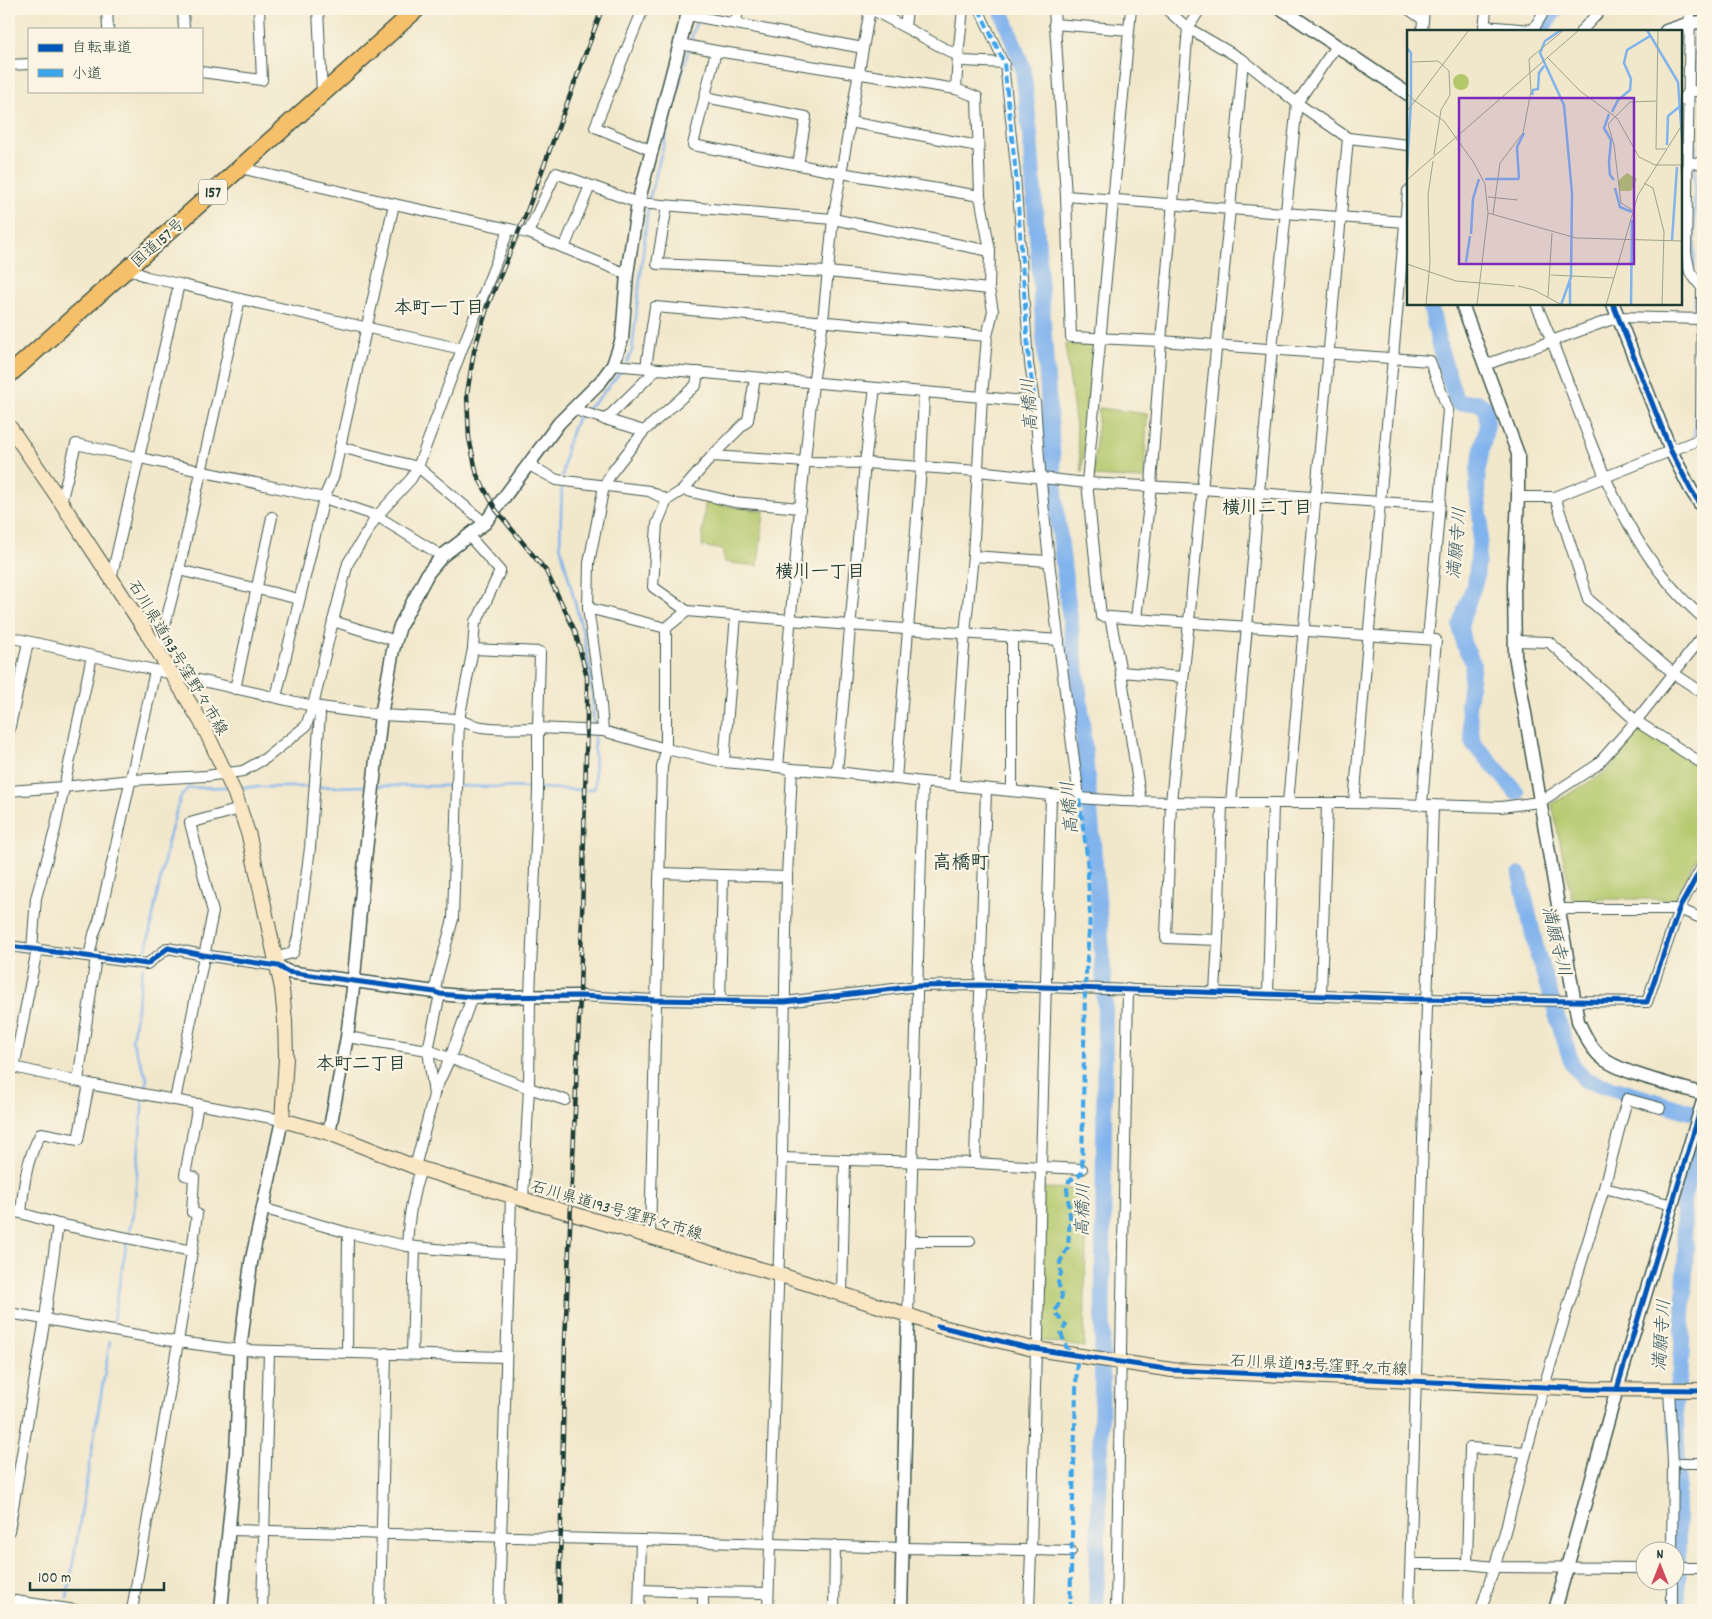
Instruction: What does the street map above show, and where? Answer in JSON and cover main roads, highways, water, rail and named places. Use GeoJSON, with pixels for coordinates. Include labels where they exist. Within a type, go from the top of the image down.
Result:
{"type":"FeatureCollection","features":[{"type":"Feature","properties":{"kind":"highway","name":"国道157号"},"geometry":{"type":"LineString","coordinates":[[9,375],[417,9]]}},
{"type":"Feature","properties":{"kind":"main road","name":"石川県道193号窪野々市線"},"geometry":{"type":"LineString","coordinates":[[9,426],[61,502],[158,652],[203,725],[230,782],[249,836],[278,961],[285,1021],[286,1058],[282,1120],[329,1133],[418,1168],[777,1274],[938,1326],[1036,1349],[1172,1370],[1417,1382],[1703,1390]]}},
{"type":"Feature","properties":{"kind":"waterway","name":"高橋川"},"geometry":{"type":"LineString","coordinates":[[1001,9],[1023,69],[1030,135],[1056,506],[1080,699],[1100,921],[1105,1005],[1102,1387],[1096,1610]]}},
{"type":"Feature","properties":{"kind":"waterway","name":"満願寺川"},"geometry":{"type":"LineString","coordinates":[[1541,30],[1556,9]]}},
{"type":"Feature","properties":{"kind":"waterway"},"geometry":{"type":"LineString","coordinates":[[1695,9],[1695,14]]}},
{"type":"Feature","properties":{"kind":"waterway"},"geometry":{"type":"LineString","coordinates":[[690,43],[697,19]]}},
{"type":"Feature","properties":{"kind":"waterway"},"geometry":{"type":"LineString","coordinates":[[1695,35],[1695,85]]}},
{"type":"Feature","properties":{"kind":"waterway"},"geometry":{"type":"LineString","coordinates":[[649,200],[689,48]]}},
{"type":"Feature","properties":{"kind":"waterway"},"geometry":{"type":"LineString","coordinates":[[1695,95],[1695,160]]}},
{"type":"Feature","properties":{"kind":"waterway"},"geometry":{"type":"LineString","coordinates":[[1694,267],[1695,168]]}},
{"type":"Feature","properties":{"kind":"waterway"},"geometry":{"type":"LineString","coordinates":[[627,362],[632,351],[648,208]]}},
{"type":"Feature","properties":{"kind":"waterway"},"geometry":{"type":"LineString","coordinates":[[1695,294],[1695,311]]}},
{"type":"Feature","properties":{"kind":"waterway","name":"満願寺川"},"geometry":{"type":"LineString","coordinates":[[1430,305],[1440,349],[1456,400],[1458,403],[1477,402],[1486,408],[1487,424],[1478,469],[1477,491],[1481,522],[1476,579],[1460,625],[1463,643],[1473,663],[1468,706],[1473,744],[1517,793]]}},
{"type":"Feature","properties":{"kind":"waterway"},"geometry":{"type":"LineString","coordinates":[[1693,436],[1695,434],[1695,324]]}},
{"type":"Feature","properties":{"kind":"waterway"},"geometry":{"type":"LineString","coordinates":[[586,410],[598,399],[623,369]]}},
{"type":"Feature","properties":{"kind":"waterway"},"geometry":{"type":"LineString","coordinates":[[562,478],[567,446],[577,418],[581,415]]}},
{"type":"Feature","properties":{"kind":"waterway"},"geometry":{"type":"LineString","coordinates":[[562,484],[560,545],[584,637],[591,676],[594,727]]}},
{"type":"Feature","properties":{"kind":"waterway"},"geometry":{"type":"LineString","coordinates":[[587,790],[595,788],[594,733]]}},
{"type":"Feature","properties":{"kind":"waterway"},"geometry":{"type":"LineString","coordinates":[[318,787],[370,786]]}},
{"type":"Feature","properties":{"kind":"waterway"},"geometry":{"type":"LineString","coordinates":[[378,786],[455,786]]}},
{"type":"Feature","properties":{"kind":"waterway"},"geometry":{"type":"LineString","coordinates":[[460,786],[535,788]]}},
{"type":"Feature","properties":{"kind":"waterway"},"geometry":{"type":"LineString","coordinates":[[144,961],[168,841],[180,798],[188,788],[227,787]]}},
{"type":"Feature","properties":{"kind":"waterway"},"geometry":{"type":"LineString","coordinates":[[238,787],[312,787]]}},
{"type":"Feature","properties":{"kind":"waterway"},"geometry":{"type":"LineString","coordinates":[[540,788],[583,790]]}},
{"type":"Feature","properties":{"kind":"waterway","name":"満願寺川"},"geometry":{"type":"LineString","coordinates":[[1520,875],[1537,953],[1572,1064],[1585,1080],[1690,1112]]}},
{"type":"Feature","properties":{"kind":"waterway"},"geometry":{"type":"LineString","coordinates":[[143,967],[132,1041],[147,1078],[145,1092]]}},
{"type":"Feature","properties":{"kind":"waterway"},"geometry":{"type":"LineString","coordinates":[[128,1236],[134,1210],[143,1097]]}},
{"type":"Feature","properties":{"kind":"waterway","name":"満願寺川"},"geometry":{"type":"LineString","coordinates":[[1678,1610],[1678,1464],[1675,1402],[1681,1368],[1686,1246],[1683,1200],[1703,1125]]}},
{"type":"Feature","properties":{"kind":"waterway"},"geometry":{"type":"LineString","coordinates":[[113,1321],[127,1241]]}},
{"type":"Feature","properties":{"kind":"waterway"},"geometry":{"type":"LineString","coordinates":[[67,1598],[110,1341]]}},
{"type":"Feature","properties":{"kind":"railway"},"geometry":{"type":"LineString","coordinates":[[559,1610],[565,1342],[580,996],[587,677],[575,631],[546,571],[496,510],[477,475],[469,438],[467,394],[474,351],[488,305],[526,214],[602,9]]}},
{"type":"Feature","properties":{"kind":"district","name":"本町一丁目"},"geometry":{"type":"Point","coordinates":[439,307]}},
{"type":"Feature","properties":{"kind":"district","name":"横川二丁目"},"geometry":{"type":"Point","coordinates":[1267,507]}},
{"type":"Feature","properties":{"kind":"district","name":"横川一丁目"},"geometry":{"type":"Point","coordinates":[820,571]}},
{"type":"Feature","properties":{"kind":"district","name":"高橋町"},"geometry":{"type":"Point","coordinates":[961,861]}},
{"type":"Feature","properties":{"kind":"district","name":"本町二丁目"},"geometry":{"type":"Point","coordinates":[361,1063]}}]}
